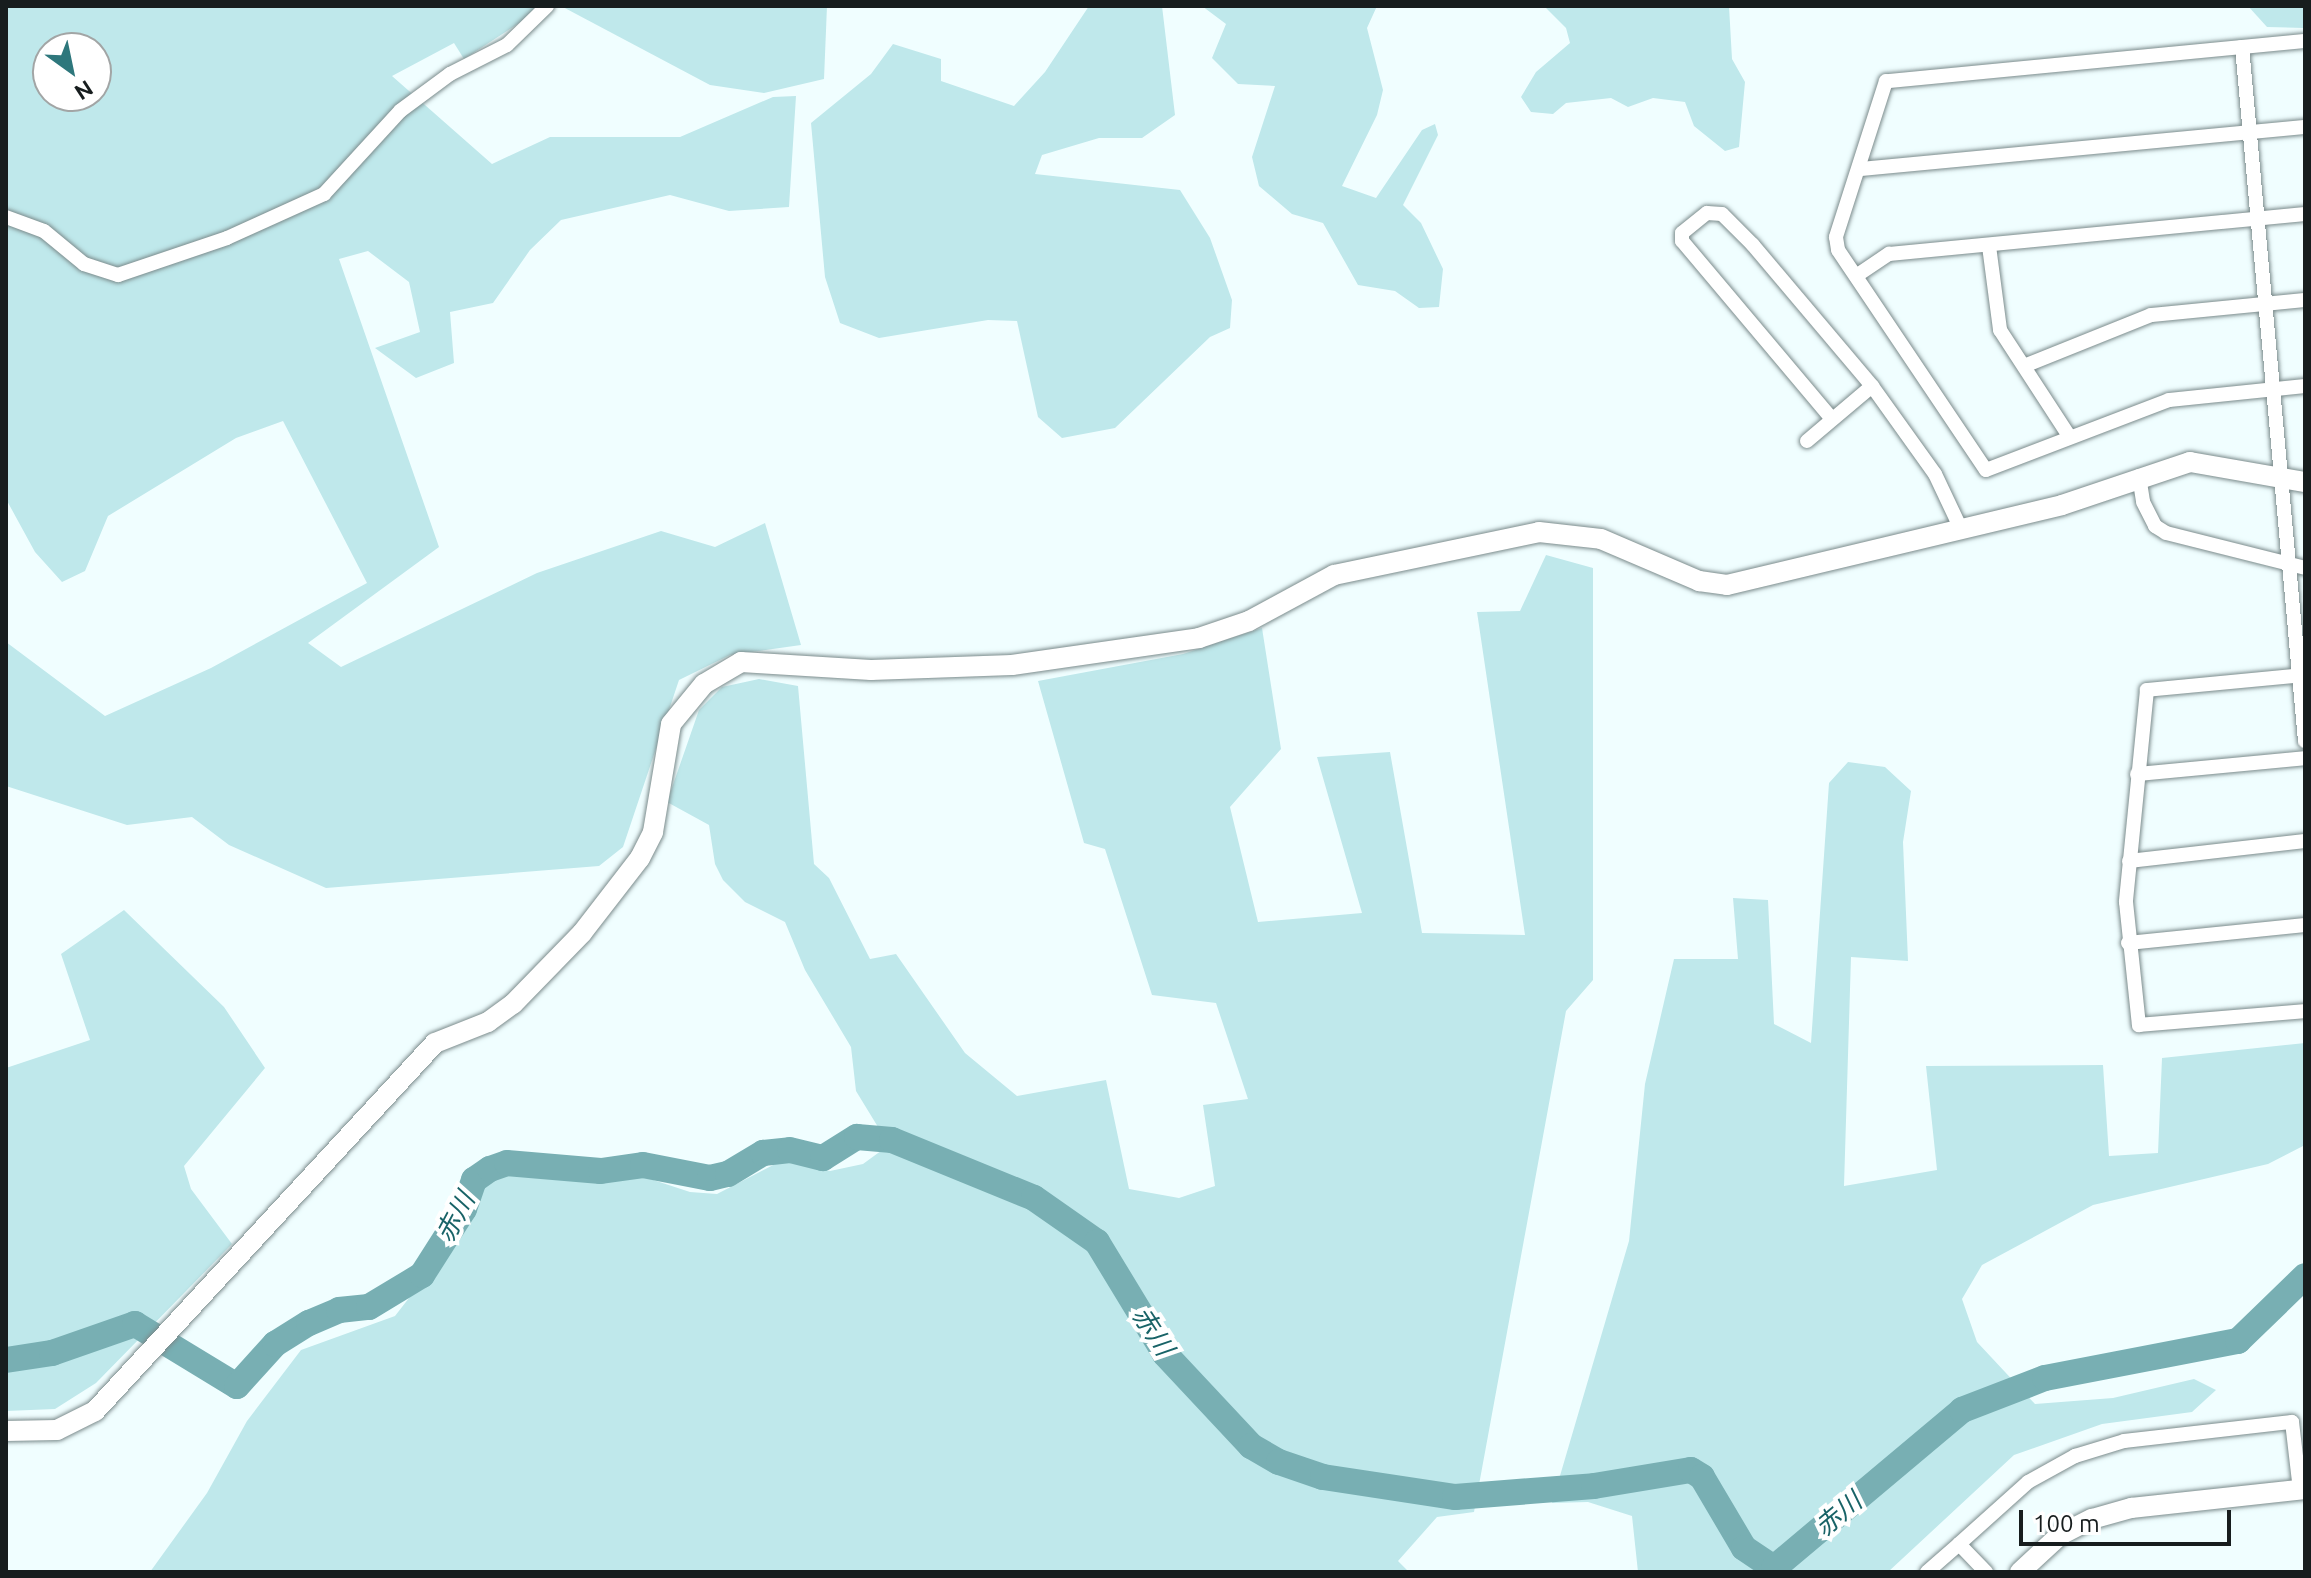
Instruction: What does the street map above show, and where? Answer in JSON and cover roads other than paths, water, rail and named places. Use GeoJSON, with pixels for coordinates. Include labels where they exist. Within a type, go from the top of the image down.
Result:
{"type":"FeatureCollection","features":[{"type":"Feature","properties":{"kind":"street"},"geometry":{"type":"LineString","coordinates":[[6,217],[44,231],[84,264],[118,275],[227,238],[324,194],[400,111],[450,74],[507,45],[547,6]]}},
{"type":"Feature","properties":{"kind":"street"},"geometry":{"type":"LineString","coordinates":[[2305,41],[1886,81],[1836,237],[1856,276],[1986,470],[2169,400],[2305,386]]}},
{"type":"Feature","properties":{"kind":"street"},"geometry":{"type":"LineString","coordinates":[[2242,47],[2281,475],[2298,566],[2305,741]]}},
{"type":"Feature","properties":{"kind":"street"},"geometry":{"type":"LineString","coordinates":[[1860,169],[2305,127]]}},
{"type":"Feature","properties":{"kind":"street"},"geometry":{"type":"LineString","coordinates":[[1832,419],[1682,241],[1682,233],[1707,213],[1722,214],[1753,245],[1872,386],[1935,474],[1961,529]]}},
{"type":"Feature","properties":{"kind":"street"},"geometry":{"type":"LineString","coordinates":[[1856,276],[1889,254],[2305,214]]}},
{"type":"Feature","properties":{"kind":"street"},"geometry":{"type":"LineString","coordinates":[[1989,246],[1995,317],[2069,436]]}},
{"type":"Feature","properties":{"kind":"street"},"geometry":{"type":"LineString","coordinates":[[2024,366],[2151,315],[2305,300]]}},
{"type":"Feature","properties":{"kind":"street"},"geometry":{"type":"LineString","coordinates":[[1807,441],[1872,386]]}},
{"type":"Feature","properties":{"kind":"street"},"geometry":{"type":"LineString","coordinates":[[6,1431],[34,1433],[74,1424],[95,1411],[435,1043],[488,1022],[513,1004],[582,933],[653,832],[671,724],[704,684],[741,662],[871,670],[1012,665],[1199,638],[1249,621],[1334,575],[1539,532],[1601,539],[1699,581],[1727,585],[2062,505],[2139,476],[2190,462],[2281,475],[2305,482]]}},
{"type":"Feature","properties":{"kind":"street"},"geometry":{"type":"LineString","coordinates":[[2139,476],[2143,502],[2155,526],[2166,533],[2298,566]]}},
{"type":"Feature","properties":{"kind":"street"},"geometry":{"type":"LineString","coordinates":[[2302,675],[2147,690],[2129,861],[2128,943],[2139,1025],[2305,1011]]}},
{"type":"Feature","properties":{"kind":"street"},"geometry":{"type":"LineString","coordinates":[[2137,774],[2305,758]]}},
{"type":"Feature","properties":{"kind":"street"},"geometry":{"type":"LineString","coordinates":[[2129,861],[2305,841]]}},
{"type":"Feature","properties":{"kind":"street"},"geometry":{"type":"LineString","coordinates":[[2128,943],[2305,925]]}},
{"type":"Feature","properties":{"kind":"street"},"geometry":{"type":"LineString","coordinates":[[1927,1572],[2028,1482],[2075,1456],[2124,1441],[2292,1422],[2302,1489],[2131,1508],[2092,1519],[2060,1535],[2020,1572]]}},
{"type":"Feature","properties":{"kind":"street"},"geometry":{"type":"LineString","coordinates":[[1959,1544],[1986,1572]]}},
{"type":"Feature","properties":{"kind":"waterway","name":"赤川"},"geometry":{"type":"LineString","coordinates":[[6,1360],[52,1353],[135,1324],[237,1386],[275,1344],[309,1323],[339,1310],[369,1307],[422,1275],[464,1209],[474,1180],[490,1169],[507,1163],[601,1171],[643,1165],[710,1178],[728,1174],[763,1153],[790,1150],[823,1158],[857,1137],[892,1140],[1034,1198],[1097,1242],[1165,1354],[1251,1446],[1279,1462],[1323,1477],[1455,1497],[1594,1486],[1691,1470],[1702,1477],[1744,1548],[1774,1568],[1962,1410],[2045,1378],[2238,1341],[2305,1276]]}}]}
